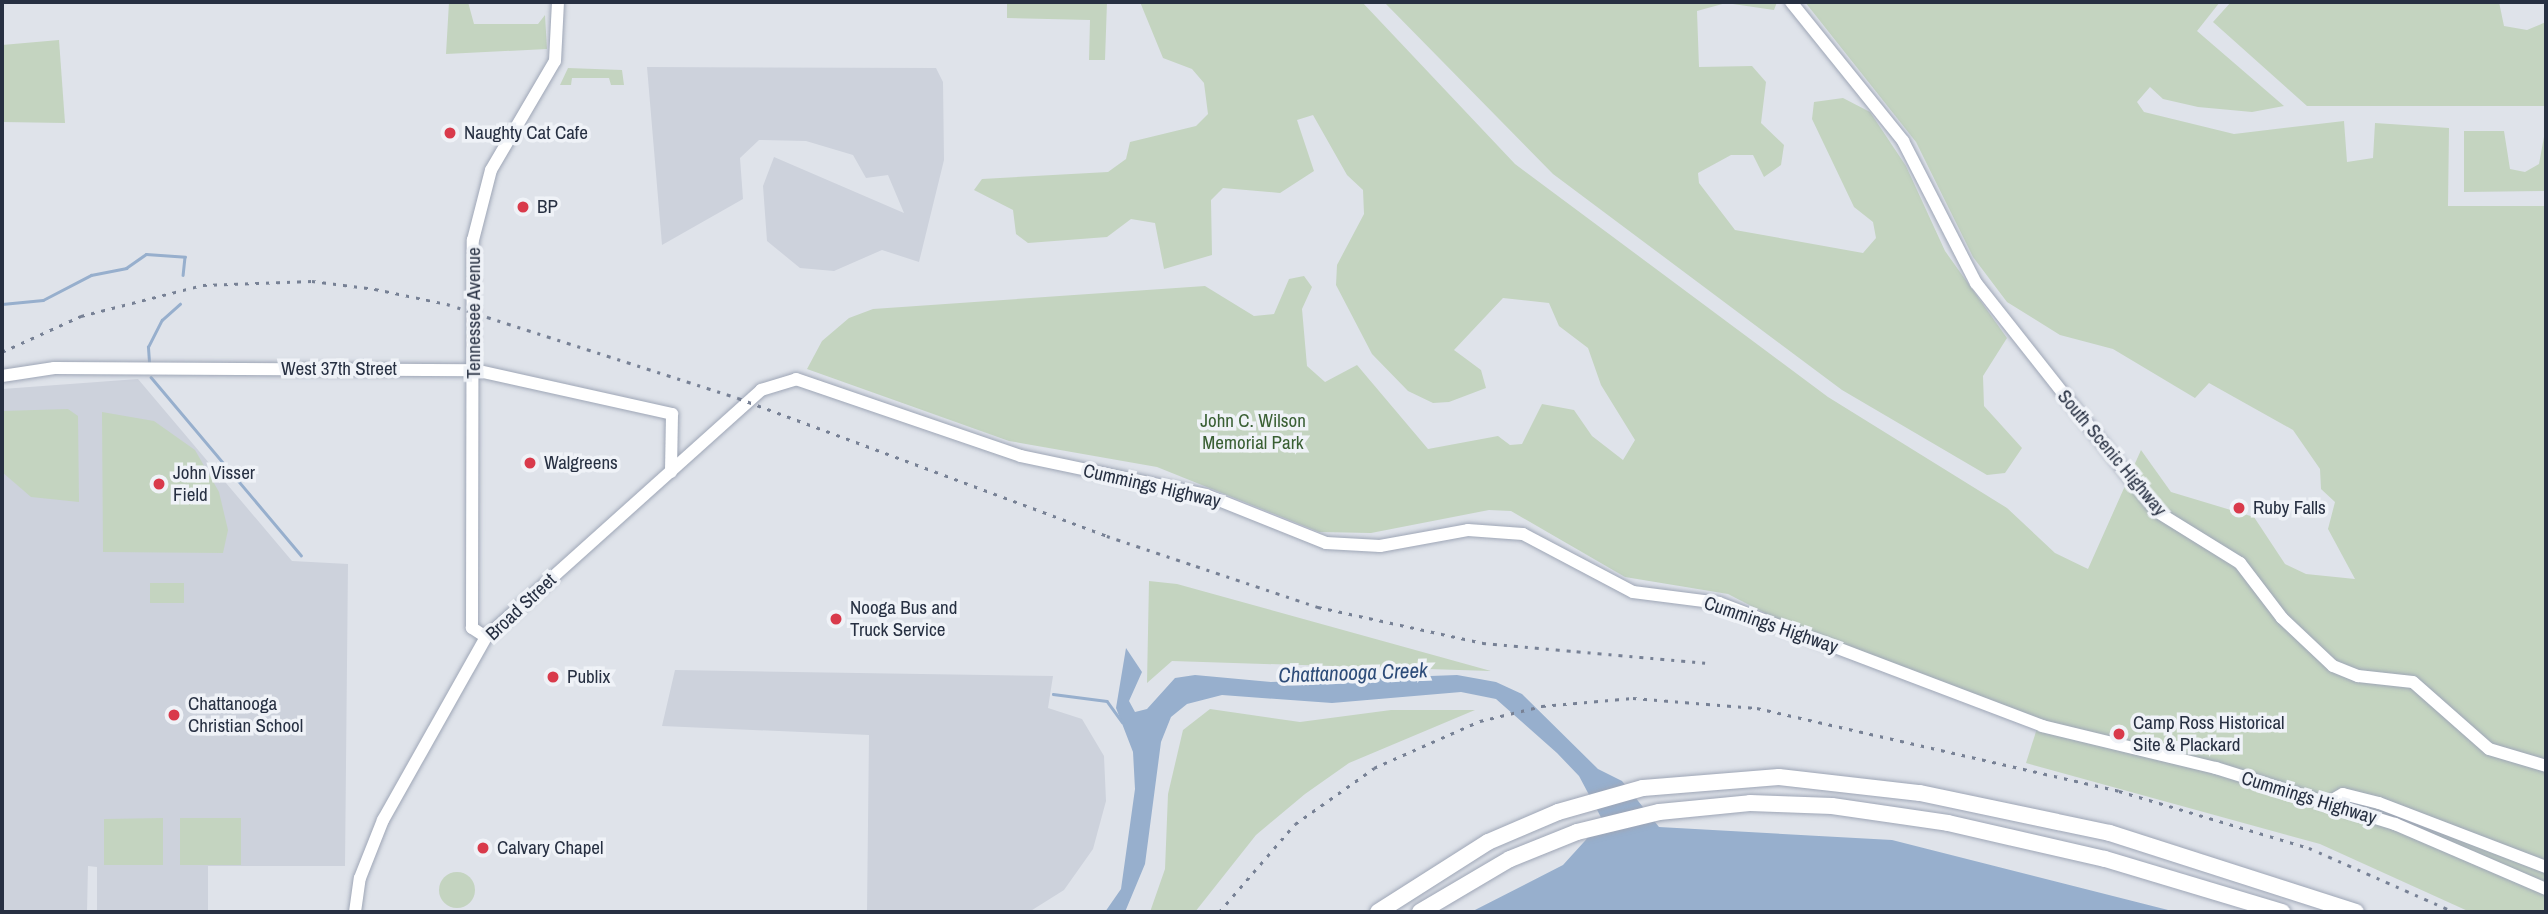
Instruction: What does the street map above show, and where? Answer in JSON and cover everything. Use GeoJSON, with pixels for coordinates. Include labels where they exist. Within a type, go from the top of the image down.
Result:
{"type":"FeatureCollection","features":[{"type":"Feature","properties":{"kind":"highway"},"geometry":{"type":"LineString","coordinates":[[1378,912],[1488,842],[1558,812],[1643,788],[1779,778],[1920,793],[2110,832],[2356,912]]}},
{"type":"Feature","properties":{"kind":"highway"},"geometry":{"type":"LineString","coordinates":[[1420,912],[1510,859],[1577,832],[1659,812],[1789,803],[1948,823],[2105,859],[2282,912]]}},
{"type":"Feature","properties":{"kind":"main road","name":"Tennessee Avenue"},"geometry":{"type":"LineString","coordinates":[[486,637],[472,628],[473,240],[480,201],[491,170],[555,61],[558,2]]}},
{"type":"Feature","properties":{"kind":"main road","name":"South Scenic Highway"},"geometry":{"type":"LineString","coordinates":[[1791,2],[1898,132],[1976,283],[2156,511],[2240,563],[2282,618],[2333,666],[2358,676],[2413,682],[2489,749],[2546,766]]}},
{"type":"Feature","properties":{"kind":"main road","name":"West 37th Street"},"geometry":{"type":"LineString","coordinates":[[2,376],[54,368],[474,370],[672,414],[671,472]]}},
{"type":"Feature","properties":{"kind":"main road","name":"Cummings Highway"},"geometry":{"type":"LineString","coordinates":[[723,428],[771,383],[796,379],[1021,456],[1206,495],[1326,543],[1380,546],[1468,530],[1523,534],[1633,592],[1719,603],[2103,744],[2216,768],[2329,802],[2546,889]]}},
{"type":"Feature","properties":{"kind":"main road","name":"Broad Street"},"geometry":{"type":"LineString","coordinates":[[355,912],[360,878],[383,820],[486,637],[723,428]]}},
{"type":"Feature","properties":{"kind":"main road"},"geometry":{"type":"LineString","coordinates":[[2329,802],[2343,794],[2379,803],[2546,867]]}},
{"type":"Feature","properties":{"kind":"shaded area"},"geometry":{"type":"Polygon","coordinates":[[[647,67],[936,68],[943,82],[944,160],[919,262],[882,250],[834,271],[800,268],[767,241],[763,186],[774,157],[904,213],[888,175],[866,178],[853,155],[806,141],[759,140],[740,158],[743,199],[662,245],[647,67]]]}},
{"type":"Feature","properties":{"kind":"shaded area","name":"Chattanooga Christian School"},"geometry":{"type":"Polygon","coordinates":[[[138,379],[292,561],[348,564],[345,866],[208,866],[208,912],[97,912],[97,867],[88,866],[87,912],[2,912],[2,389],[138,379]]]}},
{"type":"Feature","properties":{"kind":"shaded area"},"geometry":{"type":"Polygon","coordinates":[[[675,670],[1053,676],[1048,708],[1082,719],[1104,756],[1106,801],[1093,849],[1064,890],[1029,912],[867,912],[869,735],[662,726],[675,670]]]}},
{"type":"Feature","properties":{"kind":"green space"},"geometry":{"type":"Polygon","coordinates":[[[449,2],[468,2],[474,24],[538,24],[545,15],[547,49],[446,54],[449,2]]]}},
{"type":"Feature","properties":{"kind":"green space"},"geometry":{"type":"Polygon","coordinates":[[[1007,2],[1107,2],[1105,60],[1089,60],[1090,20],[1007,18],[1007,2]]]}},
{"type":"Feature","properties":{"kind":"green space","name":"John C. Wilson Memorial Park"},"geometry":{"type":"Polygon","coordinates":[[[1140,2],[1362,2],[1515,164],[1828,397],[2007,508],[2055,553],[2088,569],[2141,450],[2171,492],[2254,517],[2285,564],[2306,574],[2355,579],[2328,529],[2335,502],[2321,489],[2320,469],[2293,430],[2209,383],[2195,398],[2113,349],[2060,335],[2007,302],[1973,257],[1916,142],[1805,2],[2220,2],[2197,31],[2284,106],[2252,112],[2198,107],[2163,99],[2150,87],[2137,102],[2144,112],[2234,134],[2344,121],[2347,162],[2373,158],[2375,123],[2449,128],[2448,206],[2546,206],[2546,912],[2470,912],[2320,844],[2026,763],[2040,719],[1798,630],[1728,594],[1625,577],[1511,511],[1489,510],[1371,533],[1319,532],[1157,467],[1009,441],[807,369],[822,341],[849,318],[873,309],[1205,286],[1254,316],[1274,314],[1289,279],[1304,276],[1312,287],[1302,309],[1307,366],[1325,382],[1357,365],[1428,449],[1498,436],[1510,445],[1522,444],[1542,404],[1574,410],[1592,436],[1623,460],[1635,440],[1601,385],[1588,348],[1559,326],[1549,303],[1503,298],[1454,350],[1481,370],[1486,388],[1449,402],[1433,403],[1408,391],[1372,354],[1336,285],[1337,265],[1364,214],[1363,190],[1347,175],[1313,115],[1297,120],[1314,171],[1280,193],[1223,188],[1211,200],[1212,255],[1164,269],[1155,223],[1131,219],[1107,237],[1028,243],[1016,234],[1013,210],[974,190],[982,179],[1108,172],[1126,159],[1130,142],[1196,126],[1208,114],[1204,83],[1192,69],[1163,58],[1140,2]]]}},
{"type":"Feature","properties":{"kind":"green space"},"geometry":{"type":"Polygon","coordinates":[[[1384,2],[1777,2],[1774,10],[1726,3],[1697,11],[1699,67],[1752,66],[1766,82],[1761,123],[1784,145],[1781,165],[1764,177],[1753,155],[1731,155],[1698,173],[1699,183],[1735,230],[1863,253],[1876,238],[1873,222],[1854,207],[1812,119],[1814,102],[1843,98],[1870,112],[1906,166],[1945,251],[2007,338],[1983,376],[1984,406],[2022,448],[2005,473],[1987,475],[1842,390],[1553,174],[1384,2]]]}},
{"type":"Feature","properties":{"kind":"green space"},"geometry":{"type":"Polygon","coordinates":[[[2231,2],[2499,2],[2504,26],[2527,30],[2546,22],[2546,106],[2307,106],[2213,22],[2231,2]]]}},
{"type":"Feature","properties":{"kind":"green space"},"geometry":{"type":"Polygon","coordinates":[[[59,40],[65,123],[2,122],[2,45],[59,40]]]}},
{"type":"Feature","properties":{"kind":"green space"},"geometry":{"type":"Polygon","coordinates":[[[568,68],[622,70],[624,85],[611,85],[609,78],[572,78],[571,85],[560,85],[568,68]]]}},
{"type":"Feature","properties":{"kind":"green space"},"geometry":{"type":"Polygon","coordinates":[[[2546,126],[2546,191],[2464,192],[2464,131],[2504,131],[2510,169],[2525,172],[2539,164],[2546,126]]]}},
{"type":"Feature","properties":{"kind":"green space"},"geometry":{"type":"Polygon","coordinates":[[[68,409],[78,416],[79,502],[31,497],[2,472],[2,411],[68,409]]]}},
{"type":"Feature","properties":{"kind":"green space","name":"John Visser Field"},"geometry":{"type":"Polygon","coordinates":[[[102,412],[154,421],[195,450],[219,492],[228,530],[223,553],[103,552],[102,412]]]}},
{"type":"Feature","properties":{"kind":"green space"},"geometry":{"type":"Polygon","coordinates":[[[1149,581],[1177,584],[1491,671],[1172,661],[1147,683],[1149,581]]]}},
{"type":"Feature","properties":{"kind":"green space"},"geometry":{"type":"Polygon","coordinates":[[[150,583],[184,583],[184,603],[150,603],[150,583]]]}},
{"type":"Feature","properties":{"kind":"green space"},"geometry":{"type":"Polygon","coordinates":[[[1210,709],[1300,722],[1391,710],[1475,710],[1349,763],[1305,794],[1256,835],[1195,912],[1150,912],[1165,869],[1168,794],[1183,730],[1210,709]]]}},
{"type":"Feature","properties":{"kind":"green space"},"geometry":{"type":"Polygon","coordinates":[[[163,818],[163,865],[104,865],[104,819],[163,818]]]}},
{"type":"Feature","properties":{"kind":"green space"},"geometry":{"type":"Polygon","coordinates":[[[180,818],[241,818],[241,865],[180,865],[180,818]]]}},
{"type":"Feature","properties":{"kind":"green space"},"geometry":{"type":"Polygon","coordinates":[[[457,872],[469,878],[475,890],[469,902],[457,908],[445,902],[439,890],[445,878],[457,872]]]}},
{"type":"Feature","properties":{"kind":"water"},"geometry":{"type":"Polygon","coordinates":[[[1126,648],[1142,672],[1129,701],[1135,712],[1147,709],[1175,678],[1195,675],[1271,682],[1457,675],[1496,682],[1522,694],[1598,769],[1622,781],[1659,827],[1892,840],[2176,912],[1471,912],[1563,865],[1603,821],[1579,776],[1557,753],[1496,699],[1461,692],[1332,703],[1222,695],[1187,704],[1171,717],[1161,742],[1145,864],[1125,912],[1105,912],[1121,889],[1135,789],[1133,752],[1116,708],[1126,648]]]}},
{"type":"Feature","properties":{"kind":"waterway"},"geometry":{"type":"LineString","coordinates":[[2,304],[43,300],[91,275],[126,268],[146,254],[185,257],[183,275]]}},
{"type":"Feature","properties":{"kind":"waterway"},"geometry":{"type":"LineString","coordinates":[[149,362],[148,347],[162,320],[180,304]]}},
{"type":"Feature","properties":{"kind":"waterway"},"geometry":{"type":"LineString","coordinates":[[151,377],[301,555]]}},
{"type":"Feature","properties":{"kind":"waterway"},"geometry":{"type":"LineString","coordinates":[[1053,694],[1107,701],[1122,722]]}},
{"type":"Feature","properties":{"kind":"railway"},"geometry":{"type":"LineString","coordinates":[[2,352],[81,316],[203,285],[312,281],[375,289],[447,304],[738,398],[1107,536],[1318,607],[1483,643],[1705,663]]}},
{"type":"Feature","properties":{"kind":"railway"},"geometry":{"type":"LineString","coordinates":[[1219,912],[1295,824],[1374,768],[1480,721],[1542,706],[1633,698],[1757,708],[2119,791],[2309,848],[2454,912]]}},
{"type":"Feature","properties":{"kind":"place","name":"Naughty Cat Cafe"},"geometry":{"type":"Point","coordinates":[450,133]}},
{"type":"Feature","properties":{"kind":"place","name":"BP"},"geometry":{"type":"Point","coordinates":[523,207]}},
{"type":"Feature","properties":{"kind":"place","name":"Walgreens"},"geometry":{"type":"Point","coordinates":[530,463]}},
{"type":"Feature","properties":{"kind":"place","name":"John Visser Field"},"geometry":{"type":"Point","coordinates":[159,484]}},
{"type":"Feature","properties":{"kind":"place","name":"Ruby Falls"},"geometry":{"type":"Point","coordinates":[2239,508]}},
{"type":"Feature","properties":{"kind":"place","name":"Nooga Bus and Truck Service"},"geometry":{"type":"Point","coordinates":[836,619]}},
{"type":"Feature","properties":{"kind":"place","name":"Publix"},"geometry":{"type":"Point","coordinates":[553,677]}},
{"type":"Feature","properties":{"kind":"place","name":"Chattanooga Christian School"},"geometry":{"type":"Point","coordinates":[174,715]}},
{"type":"Feature","properties":{"kind":"place","name":"Camp Ross Historical Site & Plackard"},"geometry":{"type":"Point","coordinates":[2119,734]}},
{"type":"Feature","properties":{"kind":"place","name":"Calvary Chapel"},"geometry":{"type":"Point","coordinates":[483,848]}},
{"type":"Feature","properties":{"kind":"water label","name":"Chattanooga Creek"},"geometry":{"type":"Point","coordinates":[1353,673]}}]}
